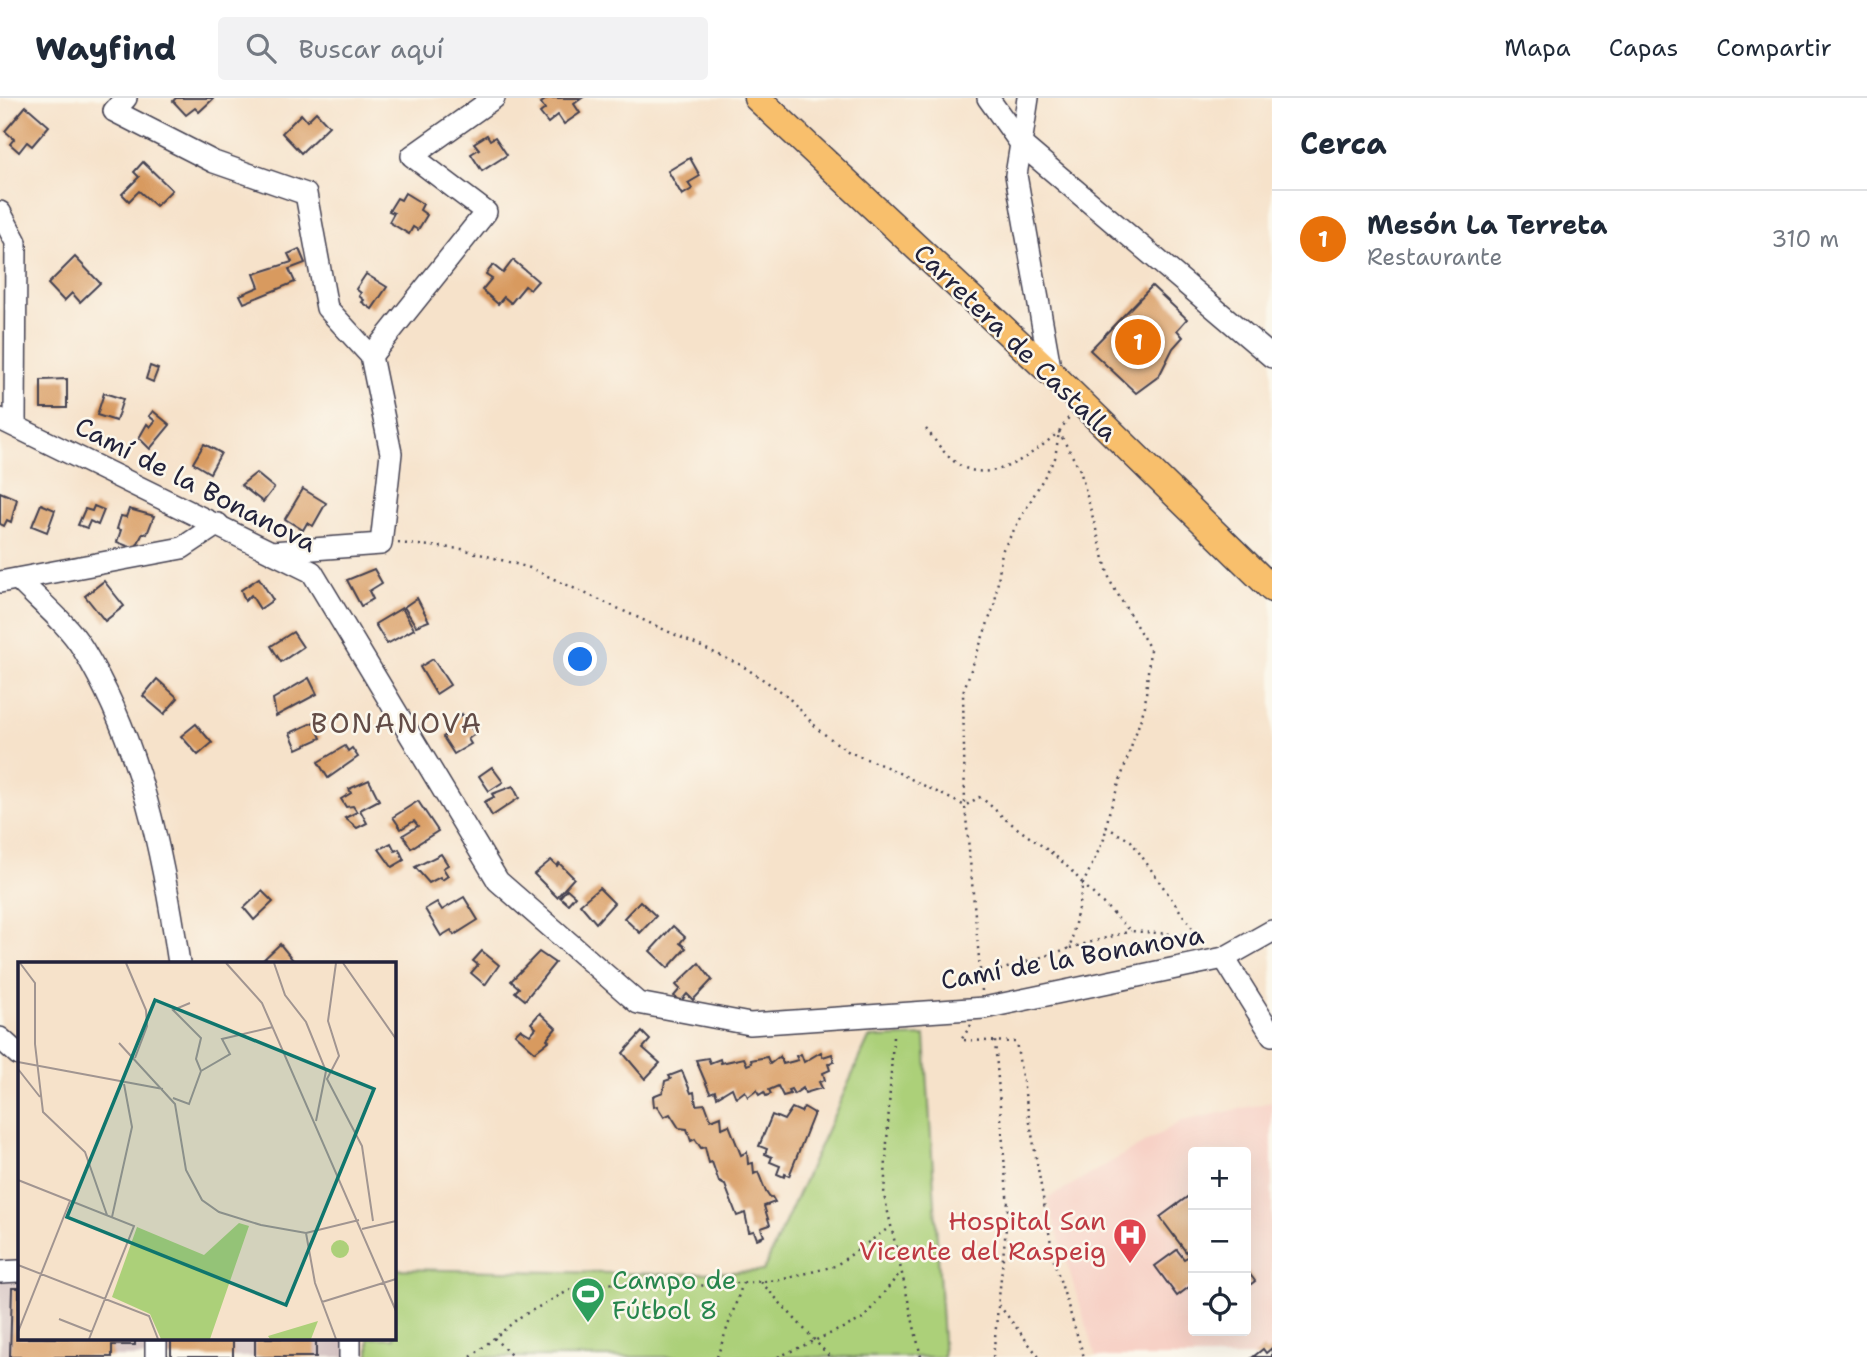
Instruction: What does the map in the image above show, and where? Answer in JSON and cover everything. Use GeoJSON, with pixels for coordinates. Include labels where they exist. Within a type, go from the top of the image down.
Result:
{"type":"FeatureCollection","features":[{"type":"Feature","properties":{"kind":"main road","name":"Carretera de Castalla"},"geometry":{"type":"LineString","coordinates":[[757,98],[1051,373],[1272,589]]}},
{"type":"Feature","properties":{"kind":"street"},"geometry":{"type":"LineString","coordinates":[[126,98],[114,111],[214,162],[306,194],[327,308],[371,356],[391,453],[381,544],[270,552]]}},
{"type":"Feature","properties":{"kind":"street"},"geometry":{"type":"LineString","coordinates":[[371,356],[486,212],[412,156],[494,98]]}},
{"type":"Feature","properties":{"kind":"street"},"geometry":{"type":"LineString","coordinates":[[988,98],[1021,144],[1272,357]]}},
{"type":"Feature","properties":{"kind":"street"},"geometry":{"type":"LineString","coordinates":[[1028,98],[1016,174],[1051,373]]}},
{"type":"Feature","properties":{"kind":"street"},"geometry":{"type":"LineString","coordinates":[[0,212],[16,242],[8,422]]}},
{"type":"Feature","properties":{"kind":"street","name":"Camí de la Bonanova"},"geometry":{"type":"LineString","coordinates":[[8,422],[312,572],[498,881],[638,1003],[750,1024],[984,1008],[1224,958],[1272,931]]}},
{"type":"Feature","properties":{"kind":"street"},"geometry":{"type":"LineString","coordinates":[[9,580],[182,548],[218,524]]}},
{"type":"Feature","properties":{"kind":"street"},"geometry":{"type":"LineString","coordinates":[[9,580],[82,647],[119,718],[141,777],[172,914],[179,962]]}},
{"type":"Feature","properties":{"kind":"street"},"geometry":{"type":"LineString","coordinates":[[1224,958],[1272,1035]]}},
{"type":"Feature","properties":{"kind":"street"},"geometry":{"type":"LineString","coordinates":[[0,1038],[18,1054]]}},
{"type":"Feature","properties":{"kind":"street"},"geometry":{"type":"LineString","coordinates":[[0,1272],[18,1271]]}},
{"type":"Feature","properties":{"kind":"path"},"geometry":{"type":"LineString","coordinates":[[926,429],[948,457],[973,470],[999,472],[1032,454],[1059,432],[1079,402]]}},
{"type":"Feature","properties":{"kind":"path"},"geometry":{"type":"LineString","coordinates":[[1059,432],[1055,458],[1002,551],[995,603],[963,692],[965,806],[984,1008],[961,1040],[1016,1042],[1054,1261],[1084,1357]]}},
{"type":"Feature","properties":{"kind":"path"},"geometry":{"type":"LineString","coordinates":[[1059,432],[1080,470],[1110,581],[1150,649],[1145,706],[1104,839],[1083,884],[1070,948]]}},
{"type":"Feature","properties":{"kind":"path"},"geometry":{"type":"LineString","coordinates":[[381,544],[411,542],[462,550],[530,568],[740,665],[785,694],[820,731],[849,752],[889,768],[965,806]]}},
{"type":"Feature","properties":{"kind":"path"},"geometry":{"type":"LineString","coordinates":[[965,806],[979,797],[996,807],[1005,819],[1064,860],[1083,884],[1131,931]]}},
{"type":"Feature","properties":{"kind":"path"},"geometry":{"type":"LineString","coordinates":[[1106,827],[1131,841],[1197,936],[1224,958]]}},
{"type":"Feature","properties":{"kind":"path"},"geometry":{"type":"LineString","coordinates":[[981,977],[1131,931],[1197,936]]}},
{"type":"Feature","properties":{"kind":"path"},"geometry":{"type":"LineString","coordinates":[[893,1037],[884,1195],[921,1357]]}},
{"type":"Feature","properties":{"kind":"path"},"geometry":{"type":"LineString","coordinates":[[993,1357],[1007,1208],[995,1041]]}},
{"type":"Feature","properties":{"kind":"path"},"geometry":{"type":"LineString","coordinates":[[471,1357],[520,1317],[570,1290],[615,1283],[695,1286],[780,1280],[835,1266],[890,1227]]}},
{"type":"Feature","properties":{"kind":"path"},"geometry":{"type":"LineString","coordinates":[[778,1357],[863,1319],[900,1273]]}},
{"type":"Feature","properties":{"kind":"path"},"geometry":{"type":"LineString","coordinates":[[760,1282],[830,1357]]}},
{"type":"Feature","properties":{"kind":"path"},"geometry":{"type":"LineString","coordinates":[[717,1357],[743,1283]]}},
{"type":"Feature","properties":{"kind":"path"},"geometry":{"type":"LineString","coordinates":[[999,1305],[1038,1357]]}},
{"type":"Feature","properties":{"kind":"path"},"geometry":{"type":"LineString","coordinates":[[494,1338],[513,1357]]}},
{"type":"Feature","properties":{"kind":"shaded area","name":"Hospital San Vicente del Raspeig"},"geometry":{"type":"Polygon","coordinates":[[[1272,1102],[1272,1357],[1096,1357],[1047,1199],[1182,1121],[1272,1102]]]}},
{"type":"Feature","properties":{"kind":"shaded area"},"geometry":{"type":"Polygon","coordinates":[[[0,1261],[18,1261],[18,1340],[360,1340],[361,1357],[0,1357],[0,1261]]]}},
{"type":"Feature","properties":{"kind":"green space"},"geometry":{"type":"Polygon","coordinates":[[[925,1036],[944,1357],[369,1357],[369,1340],[396,1340],[396,1269],[667,1274],[763,1271],[869,1038],[925,1036]]]}},
{"type":"Feature","properties":{"kind":"building"},"geometry":{"type":"Polygon","coordinates":[[[176,98],[213,99],[199,112],[195,108],[186,115],[173,101],[176,98]]]}},
{"type":"Feature","properties":{"kind":"building"},"geometry":{"type":"Polygon","coordinates":[[[548,98],[582,98],[574,104],[580,113],[564,124],[558,115],[548,123],[540,113],[545,109],[541,103],[548,98]]]}},
{"type":"Feature","properties":{"kind":"building"},"geometry":{"type":"Polygon","coordinates":[[[26,106],[49,126],[32,146],[27,142],[19,152],[10,144],[14,139],[5,131],[26,106]]]}},
{"type":"Feature","properties":{"kind":"building"},"geometry":{"type":"Polygon","coordinates":[[[316,112],[329,126],[301,153],[282,133],[301,114],[307,121],[316,112]]]}},
{"type":"Feature","properties":{"kind":"building"},"geometry":{"type":"Polygon","coordinates":[[[487,135],[490,140],[495,137],[507,155],[482,171],[471,154],[479,149],[474,143],[487,135]]]}},
{"type":"Feature","properties":{"kind":"building"},"geometry":{"type":"Polygon","coordinates":[[[690,158],[700,176],[688,183],[692,189],[682,195],[668,171],[690,158]]]}},
{"type":"Feature","properties":{"kind":"building"},"geometry":{"type":"Polygon","coordinates":[[[143,162],[172,190],[156,206],[139,191],[129,201],[122,194],[139,177],[134,172],[143,162]]]}},
{"type":"Feature","properties":{"kind":"building"},"geometry":{"type":"Polygon","coordinates":[[[405,193],[423,204],[420,210],[427,215],[418,230],[413,227],[409,234],[389,222],[394,213],[389,211],[397,198],[401,200],[405,193]]]}},
{"type":"Feature","properties":{"kind":"building"},"geometry":{"type":"Polygon","coordinates":[[[299,249],[305,263],[289,269],[295,282],[244,303],[240,295],[259,287],[254,274],[292,262],[288,254],[299,249]]]}},
{"type":"Feature","properties":{"kind":"building"},"geometry":{"type":"Polygon","coordinates":[[[75,257],[100,283],[80,302],[72,293],[64,301],[48,284],[75,257]]]}},
{"type":"Feature","properties":{"kind":"building"},"geometry":{"type":"Polygon","coordinates":[[[513,260],[538,281],[530,290],[525,286],[511,303],[504,297],[498,304],[482,290],[492,278],[486,274],[493,265],[503,273],[513,260]]]}},
{"type":"Feature","properties":{"kind":"building"},"geometry":{"type":"Polygon","coordinates":[[[366,274],[387,287],[372,309],[362,302],[364,300],[359,296],[361,293],[356,289],[366,274]]]}},
{"type":"Feature","properties":{"kind":"building"},"geometry":{"type":"Polygon","coordinates":[[[1152,286],[1187,319],[1177,330],[1183,337],[1173,348],[1159,376],[1136,393],[1090,350],[1152,286]]]}},
{"type":"Feature","properties":{"kind":"building"},"geometry":{"type":"Polygon","coordinates":[[[150,366],[158,369],[153,382],[146,379],[150,366]]]}},
{"type":"Feature","properties":{"kind":"building"},"geometry":{"type":"Polygon","coordinates":[[[67,379],[67,408],[41,408],[41,380],[67,379]]]}},
{"type":"Feature","properties":{"kind":"building"},"geometry":{"type":"Polygon","coordinates":[[[104,393],[123,399],[116,421],[97,415],[104,393]]]}},
{"type":"Feature","properties":{"kind":"building"},"geometry":{"type":"Polygon","coordinates":[[[153,411],[170,425],[150,449],[139,438],[147,424],[150,427],[155,421],[149,416],[153,411]]]}},
{"type":"Feature","properties":{"kind":"building"},"geometry":{"type":"Polygon","coordinates":[[[204,444],[221,453],[210,473],[193,463],[204,444]]]}},
{"type":"Feature","properties":{"kind":"building"},"geometry":{"type":"Polygon","coordinates":[[[256,473],[274,488],[263,502],[241,485],[256,473]]]}},
{"type":"Feature","properties":{"kind":"building"},"geometry":{"type":"Polygon","coordinates":[[[303,489],[326,503],[313,526],[307,523],[303,530],[285,519],[303,489]]]}},
{"type":"Feature","properties":{"kind":"building"},"geometry":{"type":"Polygon","coordinates":[[[0,492],[17,499],[11,522],[7,520],[4,526],[0,524],[0,492]]]}},
{"type":"Feature","properties":{"kind":"building"},"geometry":{"type":"Polygon","coordinates":[[[41,504],[55,510],[47,532],[32,526],[41,504]]]}},
{"type":"Feature","properties":{"kind":"building"},"geometry":{"type":"Polygon","coordinates":[[[94,506],[104,510],[98,525],[90,521],[87,528],[78,525],[85,509],[92,511],[94,506]]]}},
{"type":"Feature","properties":{"kind":"building"},"geometry":{"type":"Polygon","coordinates":[[[129,509],[154,516],[147,534],[143,533],[135,549],[117,542],[121,530],[117,529],[121,516],[126,517],[129,509]]]}},
{"type":"Feature","properties":{"kind":"building"},"geometry":{"type":"Polygon","coordinates":[[[374,569],[382,583],[369,591],[373,599],[361,606],[347,580],[374,569]]]}},
{"type":"Feature","properties":{"kind":"building"},"geometry":{"type":"Polygon","coordinates":[[[259,578],[273,600],[260,609],[251,595],[245,601],[241,590],[259,578]]]}},
{"type":"Feature","properties":{"kind":"building"},"geometry":{"type":"Polygon","coordinates":[[[104,581],[124,606],[105,621],[85,596],[104,581]]]}},
{"type":"Feature","properties":{"kind":"building"},"geometry":{"type":"Polygon","coordinates":[[[417,598],[429,621],[416,626],[404,607],[417,598]]]}},
{"type":"Feature","properties":{"kind":"building"},"geometry":{"type":"Polygon","coordinates":[[[402,608],[414,629],[387,644],[375,624],[402,608]]]}},
{"type":"Feature","properties":{"kind":"building"},"geometry":{"type":"Polygon","coordinates":[[[293,632],[303,647],[281,662],[271,646],[293,632]]]}},
{"type":"Feature","properties":{"kind":"building"},"geometry":{"type":"Polygon","coordinates":[[[433,659],[450,685],[436,694],[420,667],[433,659]]]}},
{"type":"Feature","properties":{"kind":"building"},"geometry":{"type":"Polygon","coordinates":[[[309,678],[317,694],[276,716],[273,699],[309,678]]]}},
{"type":"Feature","properties":{"kind":"building"},"geometry":{"type":"Polygon","coordinates":[[[157,679],[178,698],[164,714],[143,696],[157,679]]]}},
{"type":"Feature","properties":{"kind":"building"},"geometry":{"type":"Polygon","coordinates":[[[462,714],[475,734],[468,739],[471,744],[454,754],[443,737],[450,732],[447,727],[462,714]]]}},
{"type":"Feature","properties":{"kind":"building"},"geometry":{"type":"Polygon","coordinates":[[[314,722],[321,738],[297,749],[290,733],[314,722]]]}},
{"type":"Feature","properties":{"kind":"building"},"geometry":{"type":"Polygon","coordinates":[[[196,724],[212,743],[198,755],[181,736],[196,724]]]}},
{"type":"Feature","properties":{"kind":"building"},"geometry":{"type":"Polygon","coordinates":[[[345,746],[348,751],[352,748],[358,757],[328,778],[318,762],[345,746]]]}},
{"type":"Feature","properties":{"kind":"building"},"geometry":{"type":"Polygon","coordinates":[[[492,767],[503,782],[489,791],[479,776],[492,767]]]}},
{"type":"Feature","properties":{"kind":"building"},"geometry":{"type":"Polygon","coordinates":[[[369,780],[379,800],[360,810],[367,823],[357,828],[345,818],[357,812],[353,806],[346,807],[341,799],[351,793],[349,789],[369,780]]]}},
{"type":"Feature","properties":{"kind":"building"},"geometry":{"type":"Polygon","coordinates":[[[513,786],[519,798],[492,816],[484,802],[494,797],[492,794],[513,786]]]}},
{"type":"Feature","properties":{"kind":"building"},"geometry":{"type":"Polygon","coordinates":[[[418,801],[438,831],[411,848],[403,835],[418,826],[414,821],[401,829],[393,817],[418,801]]]}},
{"type":"Feature","properties":{"kind":"building"},"geometry":{"type":"Polygon","coordinates":[[[391,843],[395,851],[399,849],[404,860],[392,867],[379,849],[391,843]]]}},
{"type":"Feature","properties":{"kind":"building"},"geometry":{"type":"Polygon","coordinates":[[[441,854],[448,865],[443,868],[448,876],[429,883],[415,867],[441,854]]]}},
{"type":"Feature","properties":{"kind":"building"},"geometry":{"type":"Polygon","coordinates":[[[551,860],[557,866],[559,863],[574,878],[557,897],[534,874],[551,860]]]}},
{"type":"Feature","properties":{"kind":"building"},"geometry":{"type":"Polygon","coordinates":[[[599,888],[614,903],[596,923],[580,904],[599,888]]]}},
{"type":"Feature","properties":{"kind":"building"},"geometry":{"type":"Polygon","coordinates":[[[567,889],[575,896],[568,904],[560,897],[567,889]]]}},
{"type":"Feature","properties":{"kind":"building"},"geometry":{"type":"Polygon","coordinates":[[[262,891],[273,902],[254,920],[244,908],[262,891]]]}},
{"type":"Feature","properties":{"kind":"building"},"geometry":{"type":"Polygon","coordinates":[[[464,897],[478,920],[454,935],[451,930],[441,936],[425,909],[437,902],[442,910],[464,897]]]}},
{"type":"Feature","properties":{"kind":"building"},"geometry":{"type":"Polygon","coordinates":[[[640,901],[656,916],[640,933],[624,918],[640,901]]]}},
{"type":"Feature","properties":{"kind":"building"},"geometry":{"type":"Polygon","coordinates":[[[673,926],[685,937],[680,943],[686,948],[668,968],[650,951],[673,926]]]}},
{"type":"Feature","properties":{"kind":"building"},"geometry":{"type":"Polygon","coordinates":[[[280,944],[293,960],[267,962],[264,959],[280,944]]]}},
{"type":"Feature","properties":{"kind":"building"},"geometry":{"type":"Polygon","coordinates":[[[482,951],[499,965],[485,985],[471,973],[478,965],[473,961],[482,951]]]}},
{"type":"Feature","properties":{"kind":"building"},"geometry":{"type":"Polygon","coordinates":[[[539,952],[555,963],[525,1000],[515,992],[519,988],[511,981],[539,952]]]}},
{"type":"Feature","properties":{"kind":"building"},"geometry":{"type":"Polygon","coordinates":[[[699,963],[712,980],[693,1000],[687,994],[680,1002],[674,996],[680,989],[676,985],[699,963]]]}},
{"type":"Feature","properties":{"kind":"building"},"geometry":{"type":"Polygon","coordinates":[[[540,1013],[556,1028],[547,1039],[549,1041],[535,1052],[515,1034],[520,1029],[530,1035],[536,1028],[531,1023],[540,1013]]]}},
{"type":"Feature","properties":{"kind":"building"},"geometry":{"type":"Polygon","coordinates":[[[642,1032],[650,1040],[643,1048],[660,1063],[645,1079],[623,1053],[642,1032]]]}},
{"type":"Feature","properties":{"kind":"building"},"geometry":{"type":"Polygon","coordinates":[[[821,1052],[823,1057],[832,1054],[834,1061],[828,1064],[830,1070],[823,1073],[825,1080],[819,1082],[822,1088],[805,1093],[803,1088],[794,1094],[791,1089],[788,1090],[790,1094],[783,1096],[778,1086],[769,1090],[771,1094],[766,1096],[764,1092],[759,1095],[757,1090],[748,1097],[745,1091],[736,1098],[732,1088],[717,1097],[715,1091],[710,1093],[696,1060],[708,1058],[710,1063],[720,1059],[721,1063],[744,1058],[747,1065],[752,1063],[751,1060],[767,1057],[770,1064],[780,1056],[783,1064],[798,1060],[796,1056],[801,1054],[804,1062],[821,1052]]]}},
{"type":"Feature","properties":{"kind":"building"},"geometry":{"type":"Polygon","coordinates":[[[682,1071],[691,1093],[694,1092],[696,1105],[705,1104],[711,1120],[721,1116],[722,1128],[729,1125],[741,1155],[747,1152],[748,1164],[753,1163],[754,1174],[758,1172],[766,1192],[775,1202],[764,1206],[770,1225],[761,1228],[764,1236],[757,1239],[754,1231],[749,1232],[745,1213],[737,1216],[725,1185],[719,1182],[712,1162],[709,1163],[705,1147],[701,1148],[695,1139],[691,1141],[687,1129],[679,1128],[670,1114],[664,1117],[657,1106],[654,1107],[653,1096],[663,1092],[665,1081],[671,1079],[669,1076],[682,1071]]]}},
{"type":"Feature","properties":{"kind":"building"},"geometry":{"type":"Polygon","coordinates":[[[804,1107],[814,1113],[789,1176],[785,1174],[784,1177],[777,1174],[780,1166],[770,1162],[772,1157],[765,1154],[767,1149],[759,1146],[772,1115],[784,1120],[792,1108],[801,1112],[804,1107]]]}},
{"type":"Feature","properties":{"kind":"building"},"geometry":{"type":"Polygon","coordinates":[[[1188,1196],[1188,1255],[1160,1217],[1188,1196]]]}},
{"type":"Feature","properties":{"kind":"building"},"geometry":{"type":"Polygon","coordinates":[[[1177,1250],[1184,1259],[1188,1257],[1188,1288],[1177,1296],[1155,1266],[1177,1250]]]}},
{"type":"Feature","properties":{"kind":"building"},"geometry":{"type":"Polygon","coordinates":[[[12,1288],[18,1288],[18,1340],[135,1340],[135,1345],[112,1345],[112,1357],[10,1357],[12,1288]]]}},
{"type":"Feature","properties":{"kind":"building"},"geometry":{"type":"Polygon","coordinates":[[[171,1340],[233,1340],[233,1357],[171,1357],[171,1340]]]}},
{"type":"Feature","properties":{"kind":"building"},"geometry":{"type":"Polygon","coordinates":[[[255,1340],[316,1340],[316,1357],[255,1357],[255,1340]]]}},
{"type":"Feature","properties":{"kind":"building"},"geometry":{"type":"Polygon","coordinates":[[[1272,1348],[1272,1357],[1253,1357],[1263,1349],[1266,1353],[1272,1348]]]}},
{"type":"Feature","properties":{"kind":"place","name":"Mesón La Terreta"},"geometry":{"type":"Point","coordinates":[1138,342]}},
{"type":"Feature","properties":{"kind":"place","name":"Hospital San Vicente del Raspeig"},"geometry":{"type":"Point","coordinates":[1130,1265]}},
{"type":"Feature","properties":{"kind":"place","name":"Campo de Fútbol 8"},"geometry":{"type":"Point","coordinates":[588,1324]}},
{"type":"Feature","properties":{"kind":"district","name":"BONANOVA"},"geometry":{"type":"Point","coordinates":[397,723]}}]}
